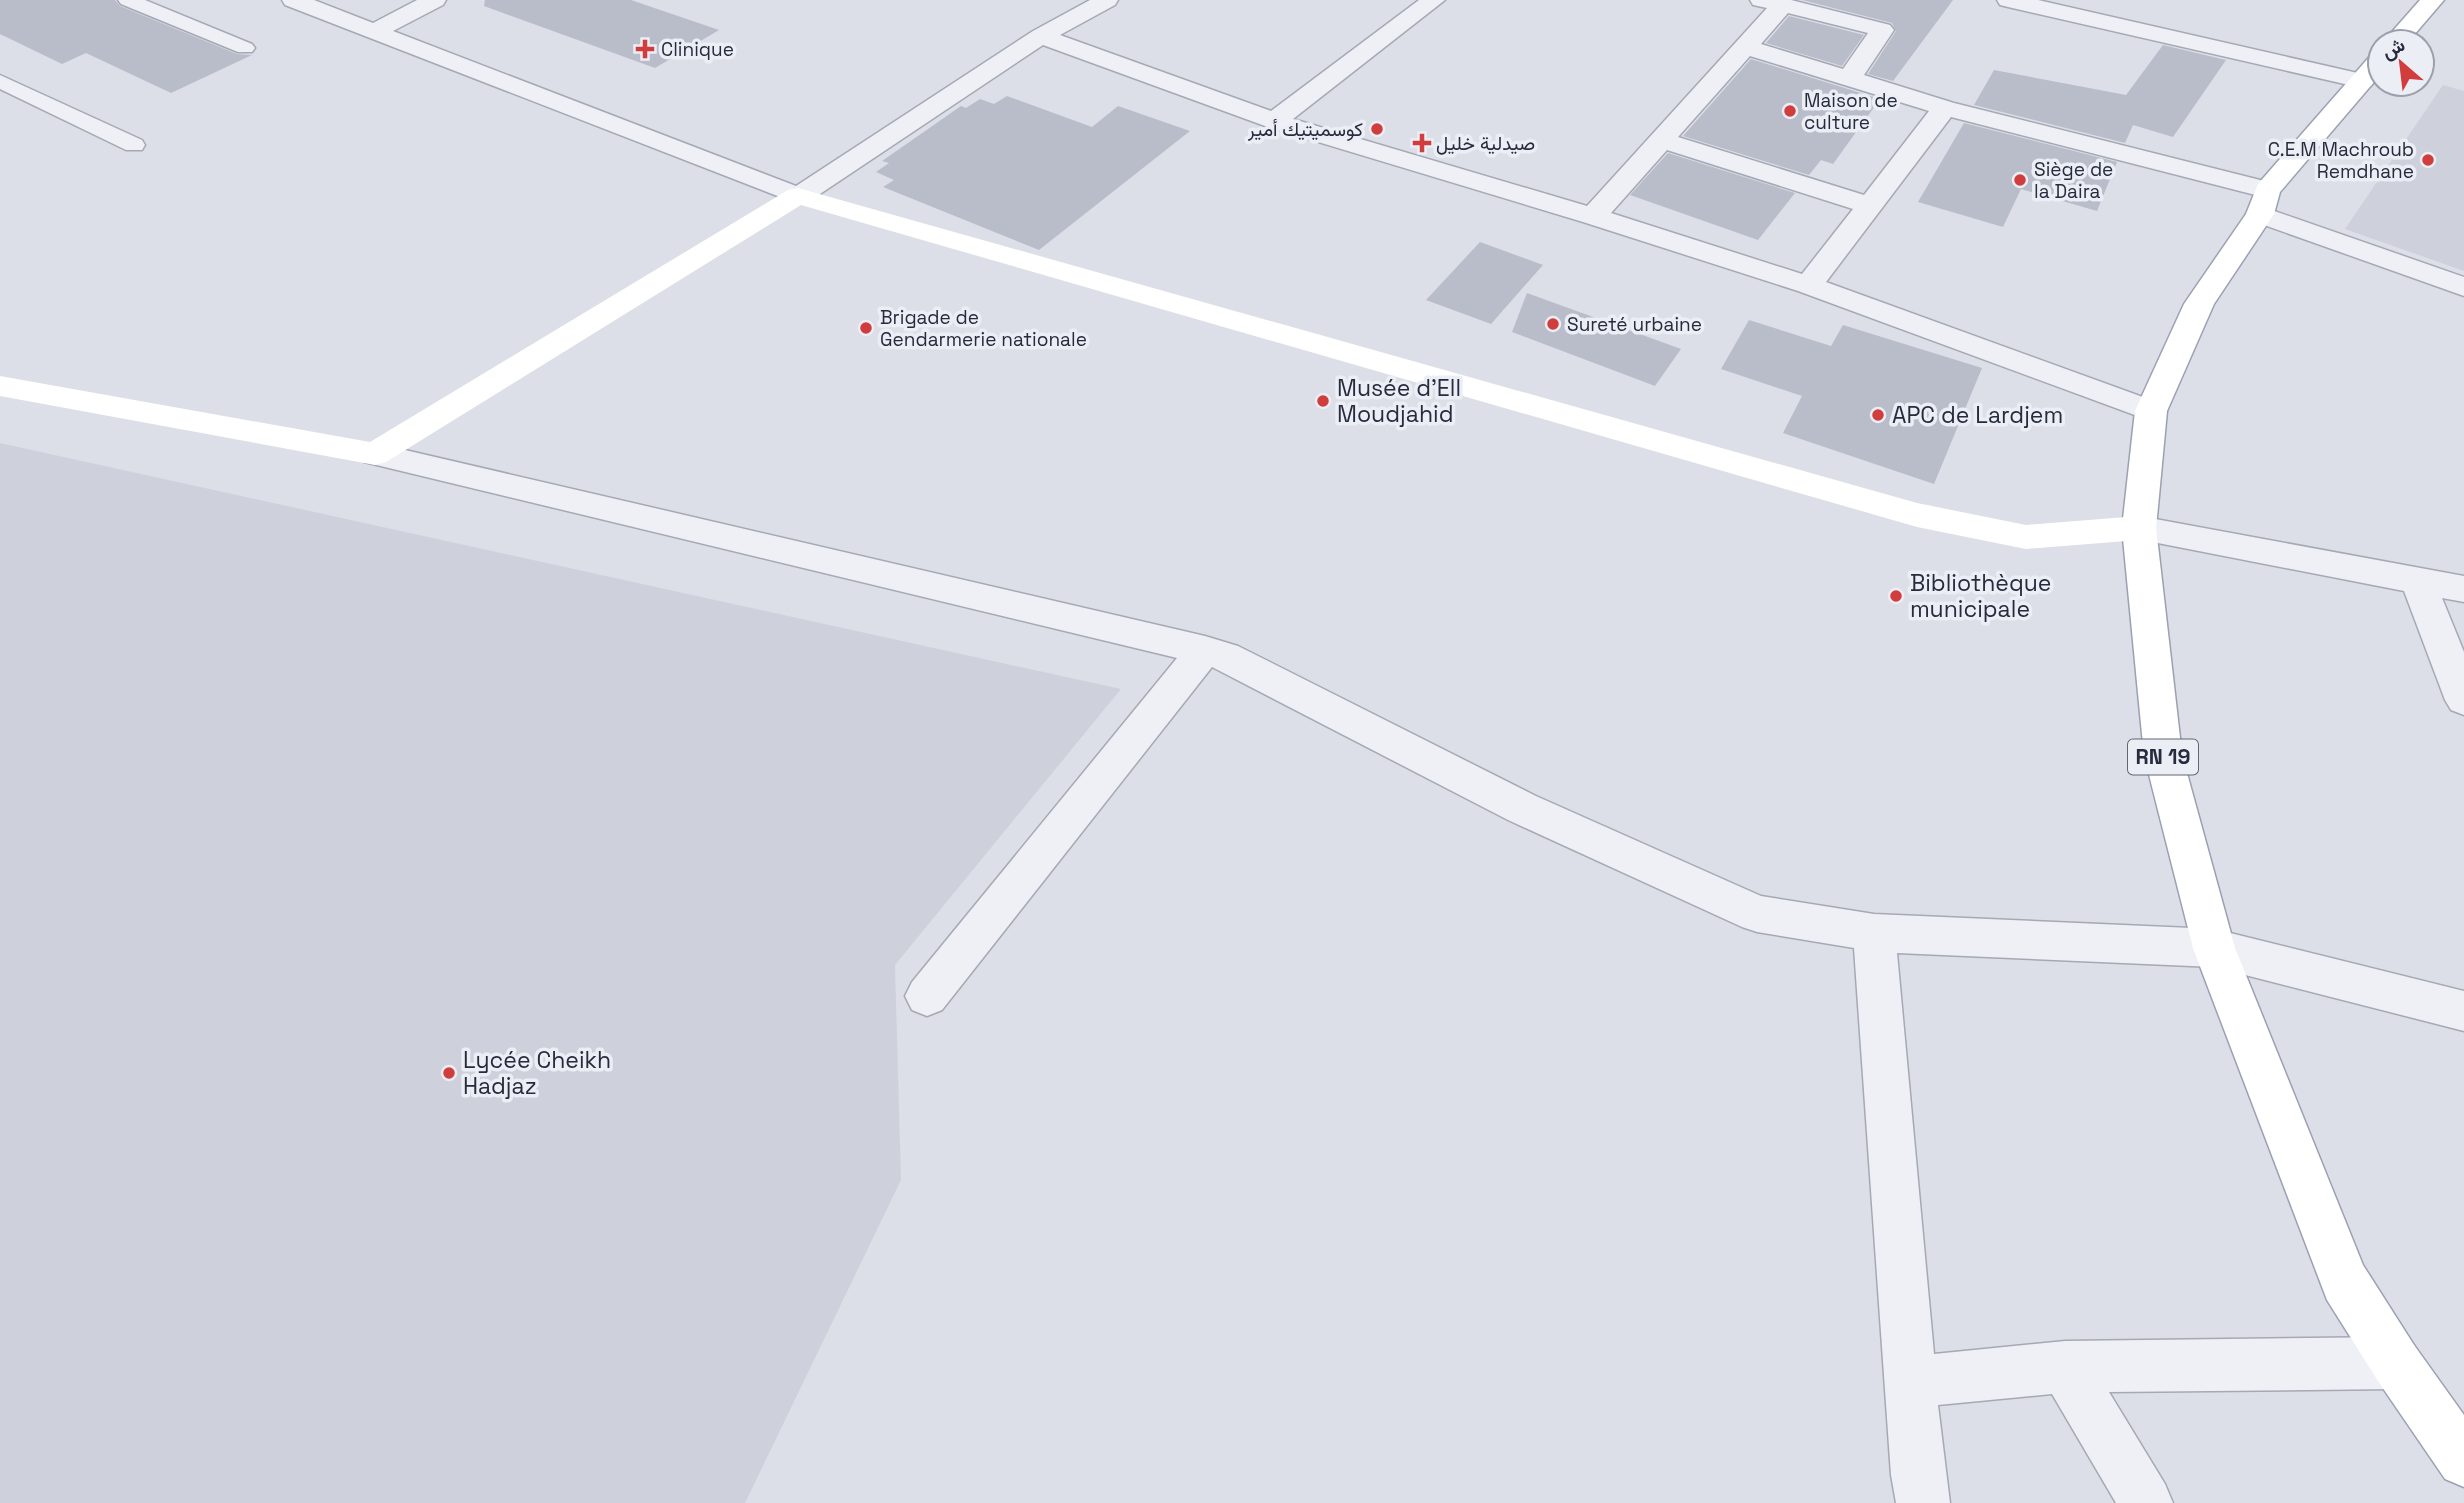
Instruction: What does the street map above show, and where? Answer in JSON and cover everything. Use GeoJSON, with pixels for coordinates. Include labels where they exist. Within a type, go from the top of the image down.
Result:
{"type":"FeatureCollection","features":[{"type":"Feature","properties":{"kind":"main road"},"geometry":{"type":"LineString","coordinates":[[2408,28],[2433,0]]}},
{"type":"Feature","properties":{"kind":"main road","name":"RN 19"},"geometry":{"type":"LineString","coordinates":[[2366,77],[2263,202],[2199,304],[2151,411],[2139,528],[2163,755],[2214,948],[2345,1282],[2396,1363],[2464,1460]]}},
{"type":"Feature","properties":{"kind":"main road"},"geometry":{"type":"LineString","coordinates":[[0,386],[375,454],[798,196],[1917,515],[2026,537],[2139,528]]}},
{"type":"Feature","properties":{"kind":"street"},"geometry":{"type":"LineString","coordinates":[[293,0],[798,196],[1041,36],[1107,0]]}},
{"type":"Feature","properties":{"kind":"street"},"geometry":{"type":"LineString","coordinates":[[373,32],[435,0]]}},
{"type":"Feature","properties":{"kind":"street"},"geometry":{"type":"LineString","coordinates":[[1274,121],[1434,0]]}},
{"type":"Feature","properties":{"kind":"street"},"geometry":{"type":"LineString","coordinates":[[2008,0],[2063,5],[2366,70]]}},
{"type":"Feature","properties":{"kind":"street"},"geometry":{"type":"LineString","coordinates":[[1593,216],[1745,47],[1772,3],[1882,30],[1849,79]]}},
{"type":"Feature","properties":{"kind":"street"},"geometry":{"type":"LineString","coordinates":[[1041,36],[1274,121],[1593,216],[1808,285],[2151,411]]}},
{"type":"Feature","properties":{"kind":"street"},"geometry":{"type":"LineString","coordinates":[[1745,47],[2263,202],[2464,287]]}},
{"type":"Feature","properties":{"kind":"street"},"geometry":{"type":"LineString","coordinates":[[1808,285],[1945,108]]}},
{"type":"Feature","properties":{"kind":"street"},"geometry":{"type":"LineString","coordinates":[[1663,140],[1870,206]]}},
{"type":"Feature","properties":{"kind":"street"},"geometry":{"type":"LineString","coordinates":[[375,454],[1225,656],[1522,808],[1757,914],[1874,933],[2214,948],[2464,1011]]}},
{"type":"Feature","properties":{"kind":"street"},"geometry":{"type":"LineString","coordinates":[[2139,528],[2464,589]]}},
{"type":"Feature","properties":{"kind":"street"},"geometry":{"type":"LineString","coordinates":[[2417,580],[2464,700]]}},
{"type":"Feature","properties":{"kind":"street"},"geometry":{"type":"LineString","coordinates":[[927,996],[1205,650]]}},
{"type":"Feature","properties":{"kind":"street"},"geometry":{"type":"LineString","coordinates":[[1874,933],[1910,1382],[1923,1503]]}},
{"type":"Feature","properties":{"kind":"street"},"geometry":{"type":"LineString","coordinates":[[1910,1382],[2065,1367],[2396,1363]]}},
{"type":"Feature","properties":{"kind":"street"},"geometry":{"type":"LineString","coordinates":[[2065,1367],[2147,1503]]}},
{"type":"Feature","properties":{"kind":"lane"},"geometry":{"type":"LineString","coordinates":[[128,0],[245,48]]}},
{"type":"Feature","properties":{"kind":"lane"},"geometry":{"type":"LineString","coordinates":[[0,81],[134,145]]}},
{"type":"Feature","properties":{"kind":"shaded area","name":"C.E.M Machroub Remdhane"},"geometry":{"type":"Polygon","coordinates":[[[2443,85],[2464,91],[2464,271],[2345,229],[2443,85]]]}},
{"type":"Feature","properties":{"kind":"shaded area","name":"Lycée Cheikh Hadjaz"},"geometry":{"type":"Polygon","coordinates":[[[0,443],[1121,689],[895,965],[901,1180],[745,1503],[0,1503],[0,443]]]}},
{"type":"Feature","properties":{"kind":"building"},"geometry":{"type":"Polygon","coordinates":[[[0,0],[115,0],[120,6],[237,54],[252,55],[171,93],[86,53],[62,64],[0,34],[0,0]]]}},
{"type":"Feature","properties":{"kind":"building","name":"Clinique"},"geometry":{"type":"Polygon","coordinates":[[[485,0],[631,0],[719,30],[655,68],[484,6],[485,0]]]}},
{"type":"Feature","properties":{"kind":"building"},"geometry":{"type":"Polygon","coordinates":[[[1802,0],[1953,0],[1893,81],[1868,74],[1896,31],[1892,23],[1802,0]]]}},
{"type":"Feature","properties":{"kind":"building"},"geometry":{"type":"Polygon","coordinates":[[[1789,16],[1864,35],[1842,66],[1766,43],[1789,16]]]}},
{"type":"Feature","properties":{"kind":"building"},"geometry":{"type":"Polygon","coordinates":[[[2163,45],[2226,60],[2173,137],[2133,125],[2125,143],[1974,105],[1994,70],[2126,95],[2163,45]]]}},
{"type":"Feature","properties":{"kind":"building","name":"Maison de culture"},"geometry":{"type":"Polygon","coordinates":[[[1751,59],[1880,99],[1833,164],[1821,160],[1809,175],[1683,136],[1751,59]]]}},
{"type":"Feature","properties":{"kind":"building"},"geometry":{"type":"Polygon","coordinates":[[[1007,96],[1092,127],[1118,106],[1190,131],[1039,250],[883,187],[894,180],[876,172],[889,163],[882,161],[961,106],[966,108],[980,99],[994,104],[1007,96]]]}},
{"type":"Feature","properties":{"kind":"building","name":"Siège de la Daira"},"geometry":{"type":"Polygon","coordinates":[[[1964,123],[2117,162],[2097,211],[2021,189],[2003,227],[1918,202],[1964,123]]]}},
{"type":"Feature","properties":{"kind":"building"},"geometry":{"type":"Polygon","coordinates":[[[1668,153],[1795,193],[1758,240],[1630,195],[1668,153]]]}},
{"type":"Feature","properties":{"kind":"building"},"geometry":{"type":"Polygon","coordinates":[[[1480,242],[1543,265],[1491,324],[1426,300],[1480,242]]]}},
{"type":"Feature","properties":{"kind":"building"},"geometry":{"type":"Polygon","coordinates":[[[1527,293],[1681,349],[1655,386],[1512,332],[1527,293]]]}},
{"type":"Feature","properties":{"kind":"building","name":"APC de Lardjem"},"geometry":{"type":"Polygon","coordinates":[[[1749,320],[1831,346],[1843,325],[1982,368],[1934,484],[1783,433],[1802,396],[1721,369],[1749,320]]]}},
{"type":"Feature","properties":{"kind":"place","name":"Clinique"},"geometry":{"type":"Point","coordinates":[645,49]}},
{"type":"Feature","properties":{"kind":"place","name":"Maison de culture"},"geometry":{"type":"Point","coordinates":[1790,111]}},
{"type":"Feature","properties":{"kind":"place","name":"كوسميتيك أمير"},"geometry":{"type":"Point","coordinates":[1377,129]}},
{"type":"Feature","properties":{"kind":"place","name":"صيدلية خليل"},"geometry":{"type":"Point","coordinates":[1422,143]}},
{"type":"Feature","properties":{"kind":"place","name":"C.E.M Machroub Remdhane"},"geometry":{"type":"Point","coordinates":[2428,160]}},
{"type":"Feature","properties":{"kind":"place","name":"Siège de la Daira"},"geometry":{"type":"Point","coordinates":[2020,180]}},
{"type":"Feature","properties":{"kind":"place","name":"Sureté urbaine"},"geometry":{"type":"Point","coordinates":[1553,324]}},
{"type":"Feature","properties":{"kind":"place","name":"Brigade de Gendarmerie nationale"},"geometry":{"type":"Point","coordinates":[866,328]}},
{"type":"Feature","properties":{"kind":"place","name":"Musée d'Ell Moudjahid"},"geometry":{"type":"Point","coordinates":[1323,401]}},
{"type":"Feature","properties":{"kind":"place","name":"APC de Lardjem"},"geometry":{"type":"Point","coordinates":[1878,415]}},
{"type":"Feature","properties":{"kind":"place","name":"Bibliothèque municipale"},"geometry":{"type":"Point","coordinates":[1896,596]}},
{"type":"Feature","properties":{"kind":"place","name":"Lycée Cheikh Hadjaz"},"geometry":{"type":"Point","coordinates":[449,1073]}}]}
